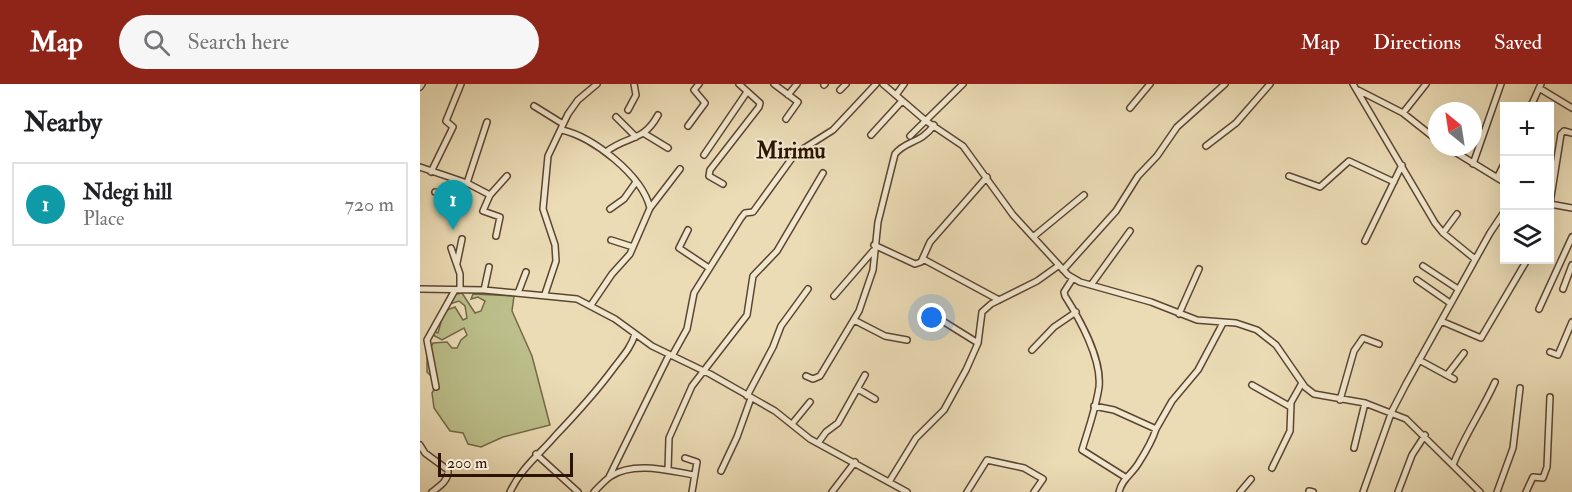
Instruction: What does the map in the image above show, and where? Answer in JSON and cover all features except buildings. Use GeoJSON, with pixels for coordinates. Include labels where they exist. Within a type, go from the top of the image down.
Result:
{"type":"FeatureCollection","features":[{"type":"Feature","properties":{"kind":"street"},"geometry":{"type":"LineString","coordinates":[[432,172],[453,127],[446,121],[461,84]]}},
{"type":"Feature","properties":{"kind":"street"},"geometry":{"type":"LineString","coordinates":[[545,294],[554,268],[556,253],[543,209],[548,156],[578,100],[597,84]]}},
{"type":"Feature","properties":{"kind":"street"},"geometry":{"type":"LineString","coordinates":[[628,110],[636,95],[634,84]]}},
{"type":"Feature","properties":{"kind":"street"},"geometry":{"type":"LineString","coordinates":[[688,126],[705,103],[694,90],[699,84]]}},
{"type":"Feature","properties":{"kind":"street"},"geometry":{"type":"LineString","coordinates":[[723,184],[710,176],[710,170],[760,103],[739,84]]}},
{"type":"Feature","properties":{"kind":"street"},"geometry":{"type":"LineString","coordinates":[[774,84],[799,104],[786,119]]}},
{"type":"Feature","properties":{"kind":"street"},"geometry":{"type":"LineString","coordinates":[[788,95],[797,84]]}},
{"type":"Feature","properties":{"kind":"street"},"geometry":{"type":"LineString","coordinates":[[840,90],[846,84]]}},
{"type":"Feature","properties":{"kind":"street"},"geometry":{"type":"LineString","coordinates":[[597,491],[609,477],[687,329],[694,293],[741,218],[745,213],[753,212],[795,154],[833,130],[876,84]]}},
{"type":"Feature","properties":{"kind":"street"},"geometry":{"type":"LineString","coordinates":[[883,84],[926,121],[963,146],[1006,207],[1061,268],[1073,278],[1205,322],[1247,325],[1269,337],[1302,382],[1314,394],[1365,403],[1392,411],[1406,419],[1478,489],[1468,492]]}},
{"type":"Feature","properties":{"kind":"street"},"geometry":{"type":"LineString","coordinates":[[896,95],[904,84]]}},
{"type":"Feature","properties":{"kind":"street"},"geometry":{"type":"LineString","coordinates":[[910,135],[963,84]]}},
{"type":"Feature","properties":{"kind":"street"},"geometry":{"type":"LineString","coordinates":[[1130,108],[1150,84]]}},
{"type":"Feature","properties":{"kind":"street"},"geometry":{"type":"LineString","coordinates":[[889,482],[916,438],[944,410],[973,357],[978,343],[982,312],[999,300],[1061,268],[1116,211],[1138,176],[1157,156],[1177,127],[1225,84]]}},
{"type":"Feature","properties":{"kind":"street"},"geometry":{"type":"LineString","coordinates":[[1206,146],[1236,123],[1270,84]]}},
{"type":"Feature","properties":{"kind":"street"},"geometry":{"type":"LineString","coordinates":[[1403,113],[1426,84]]}},
{"type":"Feature","properties":{"kind":"street"},"geometry":{"type":"LineString","coordinates":[[1473,164],[1501,84]]}},
{"type":"Feature","properties":{"kind":"street"},"geometry":{"type":"LineString","coordinates":[[1355,86],[1403,113],[1428,133]]}},
{"type":"Feature","properties":{"kind":"street"},"geometry":{"type":"LineString","coordinates":[[1355,86],[1443,233],[1475,259]]}},
{"type":"Feature","properties":{"kind":"street"},"geometry":{"type":"LineString","coordinates":[[1533,102],[1540,86],[1572,108]]}},
{"type":"Feature","properties":{"kind":"street"},"geometry":{"type":"LineString","coordinates":[[704,155],[747,92]]}},
{"type":"Feature","properties":{"kind":"street"},"geometry":{"type":"LineString","coordinates":[[871,135],[902,101]]}},
{"type":"Feature","properties":{"kind":"street"},"geometry":{"type":"LineString","coordinates":[[534,106],[562,127],[606,152],[636,182],[648,198],[650,208]]}},
{"type":"Feature","properties":{"kind":"street"},"geometry":{"type":"LineString","coordinates":[[606,152],[614,146],[645,134],[658,115]]}},
{"type":"Feature","properties":{"kind":"street"},"geometry":{"type":"LineString","coordinates":[[616,117],[636,137]]}},
{"type":"Feature","properties":{"kind":"street"},"geometry":{"type":"LineString","coordinates":[[467,183],[487,122]]}},
{"type":"Feature","properties":{"kind":"street"},"geometry":{"type":"LineString","coordinates":[[806,376],[814,380],[820,376],[854,320],[873,270],[874,248],[886,182],[895,154],[901,148],[926,136],[934,125]]}},
{"type":"Feature","properties":{"kind":"street"},"geometry":{"type":"LineString","coordinates":[[1554,178],[1561,134],[1564,131],[1572,133]]}},
{"type":"Feature","properties":{"kind":"street"},"geometry":{"type":"LineString","coordinates":[[645,134],[668,148]]}},
{"type":"Feature","properties":{"kind":"street"},"geometry":{"type":"LineString","coordinates":[[1461,156],[1500,180]]}},
{"type":"Feature","properties":{"kind":"street"},"geometry":{"type":"LineString","coordinates":[[1289,176],[1320,187],[1349,161],[1394,182]]}},
{"type":"Feature","properties":{"kind":"street"},"geometry":{"type":"LineString","coordinates":[[1365,241],[1382,211],[1402,165]]}},
{"type":"Feature","properties":{"kind":"street"},"geometry":{"type":"LineString","coordinates":[[420,168],[467,183],[490,195]]}},
{"type":"Feature","properties":{"kind":"street"},"geometry":{"type":"LineString","coordinates":[[591,305],[633,247],[650,208],[680,169]]}},
{"type":"Feature","properties":{"kind":"street"},"geometry":{"type":"LineString","coordinates":[[1497,178],[1500,172]]}},
{"type":"Feature","properties":{"kind":"street"},"geometry":{"type":"LineString","coordinates":[[668,470],[669,438],[692,386],[747,315],[753,276],[777,251],[823,173]]}},
{"type":"Feature","properties":{"kind":"street"},"geometry":{"type":"LineString","coordinates":[[496,236],[500,217],[483,211],[490,195],[507,176]]}},
{"type":"Feature","properties":{"kind":"street"},"geometry":{"type":"LineString","coordinates":[[874,248],[915,264],[923,259],[930,242],[987,177]]}},
{"type":"Feature","properties":{"kind":"street"},"geometry":{"type":"LineString","coordinates":[[451,208],[452,178]]}},
{"type":"Feature","properties":{"kind":"street"},"geometry":{"type":"LineString","coordinates":[[610,209],[624,199],[636,182]]}},
{"type":"Feature","properties":{"kind":"street"},"geometry":{"type":"LineString","coordinates":[[435,192],[451,197]]}},
{"type":"Feature","properties":{"kind":"street"},"geometry":{"type":"LineString","coordinates":[[1033,237],[1059,212],[1084,195]]}},
{"type":"Feature","properties":{"kind":"street"},"geometry":{"type":"LineString","coordinates":[[1554,204],[1572,208]]}},
{"type":"Feature","properties":{"kind":"street"},"geometry":{"type":"LineString","coordinates":[[1443,233],[1457,214]]}},
{"type":"Feature","properties":{"kind":"street"},"geometry":{"type":"LineString","coordinates":[[1363,492],[1392,411],[1450,303],[1500,218]]}},
{"type":"Feature","properties":{"kind":"street"},"geometry":{"type":"LineString","coordinates":[[688,230],[680,248],[709,268]]}},
{"type":"Feature","properties":{"kind":"street"},"geometry":{"type":"LineString","coordinates":[[1091,285],[1130,231]]}},
{"type":"Feature","properties":{"kind":"street"},"geometry":{"type":"LineString","coordinates":[[1539,309],[1572,237]]}},
{"type":"Feature","properties":{"kind":"street"},"geometry":{"type":"LineString","coordinates":[[436,387],[427,340],[458,290],[457,263],[462,239]]}},
{"type":"Feature","properties":{"kind":"street"},"geometry":{"type":"LineString","coordinates":[[611,240],[633,247]]}},
{"type":"Feature","properties":{"kind":"street"},"geometry":{"type":"LineString","coordinates":[[451,248],[457,263]]}},
{"type":"Feature","properties":{"kind":"street"},"geometry":{"type":"LineString","coordinates":[[834,296],[874,248]]}},
{"type":"Feature","properties":{"kind":"street"},"geometry":{"type":"LineString","coordinates":[[923,259],[999,300]]}},
{"type":"Feature","properties":{"kind":"street"},"geometry":{"type":"LineString","coordinates":[[1441,321],[1481,338],[1525,264]]}},
{"type":"Feature","properties":{"kind":"street"},"geometry":{"type":"LineString","coordinates":[[1563,289],[1572,265]]}},
{"type":"Feature","properties":{"kind":"street"},"geometry":{"type":"LineString","coordinates":[[1423,266],[1458,289]]}},
{"type":"Feature","properties":{"kind":"street"},"geometry":{"type":"LineString","coordinates":[[484,290],[489,267]]}},
{"type":"Feature","properties":{"kind":"street"},"geometry":{"type":"LineString","coordinates":[[1179,314],[1199,269]]}},
{"type":"Feature","properties":{"kind":"street"},"geometry":{"type":"LineString","coordinates":[[518,293],[526,272]]}},
{"type":"Feature","properties":{"kind":"street"},"geometry":{"type":"LineString","coordinates":[[1073,278],[1064,292],[1076,312],[1097,370],[1099,388],[1082,450],[1125,477]]}},
{"type":"Feature","properties":{"kind":"street"},"geometry":{"type":"LineString","coordinates":[[1417,280],[1450,303]]}},
{"type":"Feature","properties":{"kind":"street"},"geometry":{"type":"LineString","coordinates":[[420,289],[484,290],[577,298],[671,356],[703,370],[775,411],[818,443],[907,492]]}},
{"type":"Feature","properties":{"kind":"street"},"geometry":{"type":"LineString","coordinates":[[721,471],[737,437],[749,397],[781,326],[807,289]]}},
{"type":"Feature","properties":{"kind":"street"},"geometry":{"type":"LineString","coordinates":[[1032,350],[1054,327],[1076,312]]}},
{"type":"Feature","properties":{"kind":"street"},"geometry":{"type":"LineString","coordinates":[[933,315],[978,343]]}},
{"type":"Feature","properties":{"kind":"street"},"geometry":{"type":"LineString","coordinates":[[854,320],[885,336],[908,340]]}},
{"type":"Feature","properties":{"kind":"street"},"geometry":{"type":"LineString","coordinates":[[1550,352],[1558,355],[1572,322]]}},
{"type":"Feature","properties":{"kind":"street"},"geometry":{"type":"LineString","coordinates":[[1119,492],[1125,477],[1137,466],[1172,401],[1198,370],[1223,323]]}},
{"type":"Feature","properties":{"kind":"street"},"geometry":{"type":"LineString","coordinates":[[510,492],[517,477],[536,454],[603,382],[630,348],[635,334]]}},
{"type":"Feature","properties":{"kind":"street"},"geometry":{"type":"LineString","coordinates":[[1340,400],[1354,351],[1363,338],[1379,344]]}},
{"type":"Feature","properties":{"kind":"street"},"geometry":{"type":"LineString","coordinates":[[1447,375],[1464,353]]}},
{"type":"Feature","properties":{"kind":"street"},"geometry":{"type":"LineString","coordinates":[[1419,360],[1454,379]]}},
{"type":"Feature","properties":{"kind":"street"},"geometry":{"type":"LineString","coordinates":[[818,443],[826,432],[838,423],[865,375]]}},
{"type":"Feature","properties":{"kind":"street"},"geometry":{"type":"LineString","coordinates":[[1272,468],[1290,431],[1292,404],[1302,382]]}},
{"type":"Feature","properties":{"kind":"street"},"geometry":{"type":"LineString","coordinates":[[1453,465],[1464,436],[1483,407],[1495,382]]}},
{"type":"Feature","properties":{"kind":"street"},"geometry":{"type":"LineString","coordinates":[[1252,385],[1283,404],[1292,404]]}},
{"type":"Feature","properties":{"kind":"street"},"geometry":{"type":"LineString","coordinates":[[1497,492],[1514,448],[1520,387]]}},
{"type":"Feature","properties":{"kind":"street"},"geometry":{"type":"LineString","coordinates":[[858,389],[875,399]]}},
{"type":"Feature","properties":{"kind":"street"},"geometry":{"type":"LineString","coordinates":[[1526,492],[1533,477],[1543,478],[1547,467],[1550,398]]}},
{"type":"Feature","properties":{"kind":"street"},"geometry":{"type":"LineString","coordinates":[[792,424],[810,402]]}},
{"type":"Feature","properties":{"kind":"street"},"geometry":{"type":"LineString","coordinates":[[1354,448],[1365,403]]}},
{"type":"Feature","properties":{"kind":"street"},"geometry":{"type":"LineString","coordinates":[[1094,406],[1114,410],[1156,429]]}},
{"type":"Feature","properties":{"kind":"street"},"geometry":{"type":"LineString","coordinates":[[1398,492],[1412,455],[1425,435]]}},
{"type":"Feature","properties":{"kind":"street"},"geometry":{"type":"LineString","coordinates":[[420,445],[425,453],[448,470],[448,475],[442,484],[432,492]]}},
{"type":"Feature","properties":{"kind":"street"},"geometry":{"type":"LineString","coordinates":[[536,454],[578,492]]}},
{"type":"Feature","properties":{"kind":"street"},"geometry":{"type":"LineString","coordinates":[[685,458],[697,462],[692,492]]}},
{"type":"Feature","properties":{"kind":"street"},"geometry":{"type":"LineString","coordinates":[[967,492],[987,460],[1024,468],[1043,479],[1034,492]]}},
{"type":"Feature","properties":{"kind":"street"},"geometry":{"type":"LineString","coordinates":[[832,492],[855,462]]}},
{"type":"Feature","properties":{"kind":"street"},"geometry":{"type":"LineString","coordinates":[[609,477],[628,470],[668,470],[694,475]]}},
{"type":"Feature","properties":{"kind":"street"},"geometry":{"type":"LineString","coordinates":[[1240,492],[1251,479]]}},
{"type":"Feature","properties":{"kind":"green space"},"geometry":{"type":"Polygon","coordinates":[[[462,293],[475,313],[481,311],[485,301],[478,297],[471,299],[473,294],[514,296],[512,311],[532,356],[550,425],[503,437],[481,447],[468,444],[463,433],[450,431],[434,408],[432,393],[435,388],[434,379],[427,372],[427,356],[433,343],[447,342],[452,348],[457,348],[467,335],[464,328],[442,340],[433,335],[434,331],[438,333],[444,311],[455,307],[463,320],[467,318],[465,306],[459,301],[450,304],[446,302],[448,296],[462,293]]]}},
{"type":"Feature","properties":{"kind":"place","name":"Ndegi hill"},"geometry":{"type":"Point","coordinates":[453,230]}},
{"type":"Feature","properties":{"kind":"district","name":"Mirimu"},"geometry":{"type":"Point","coordinates":[791,150]}}]}
